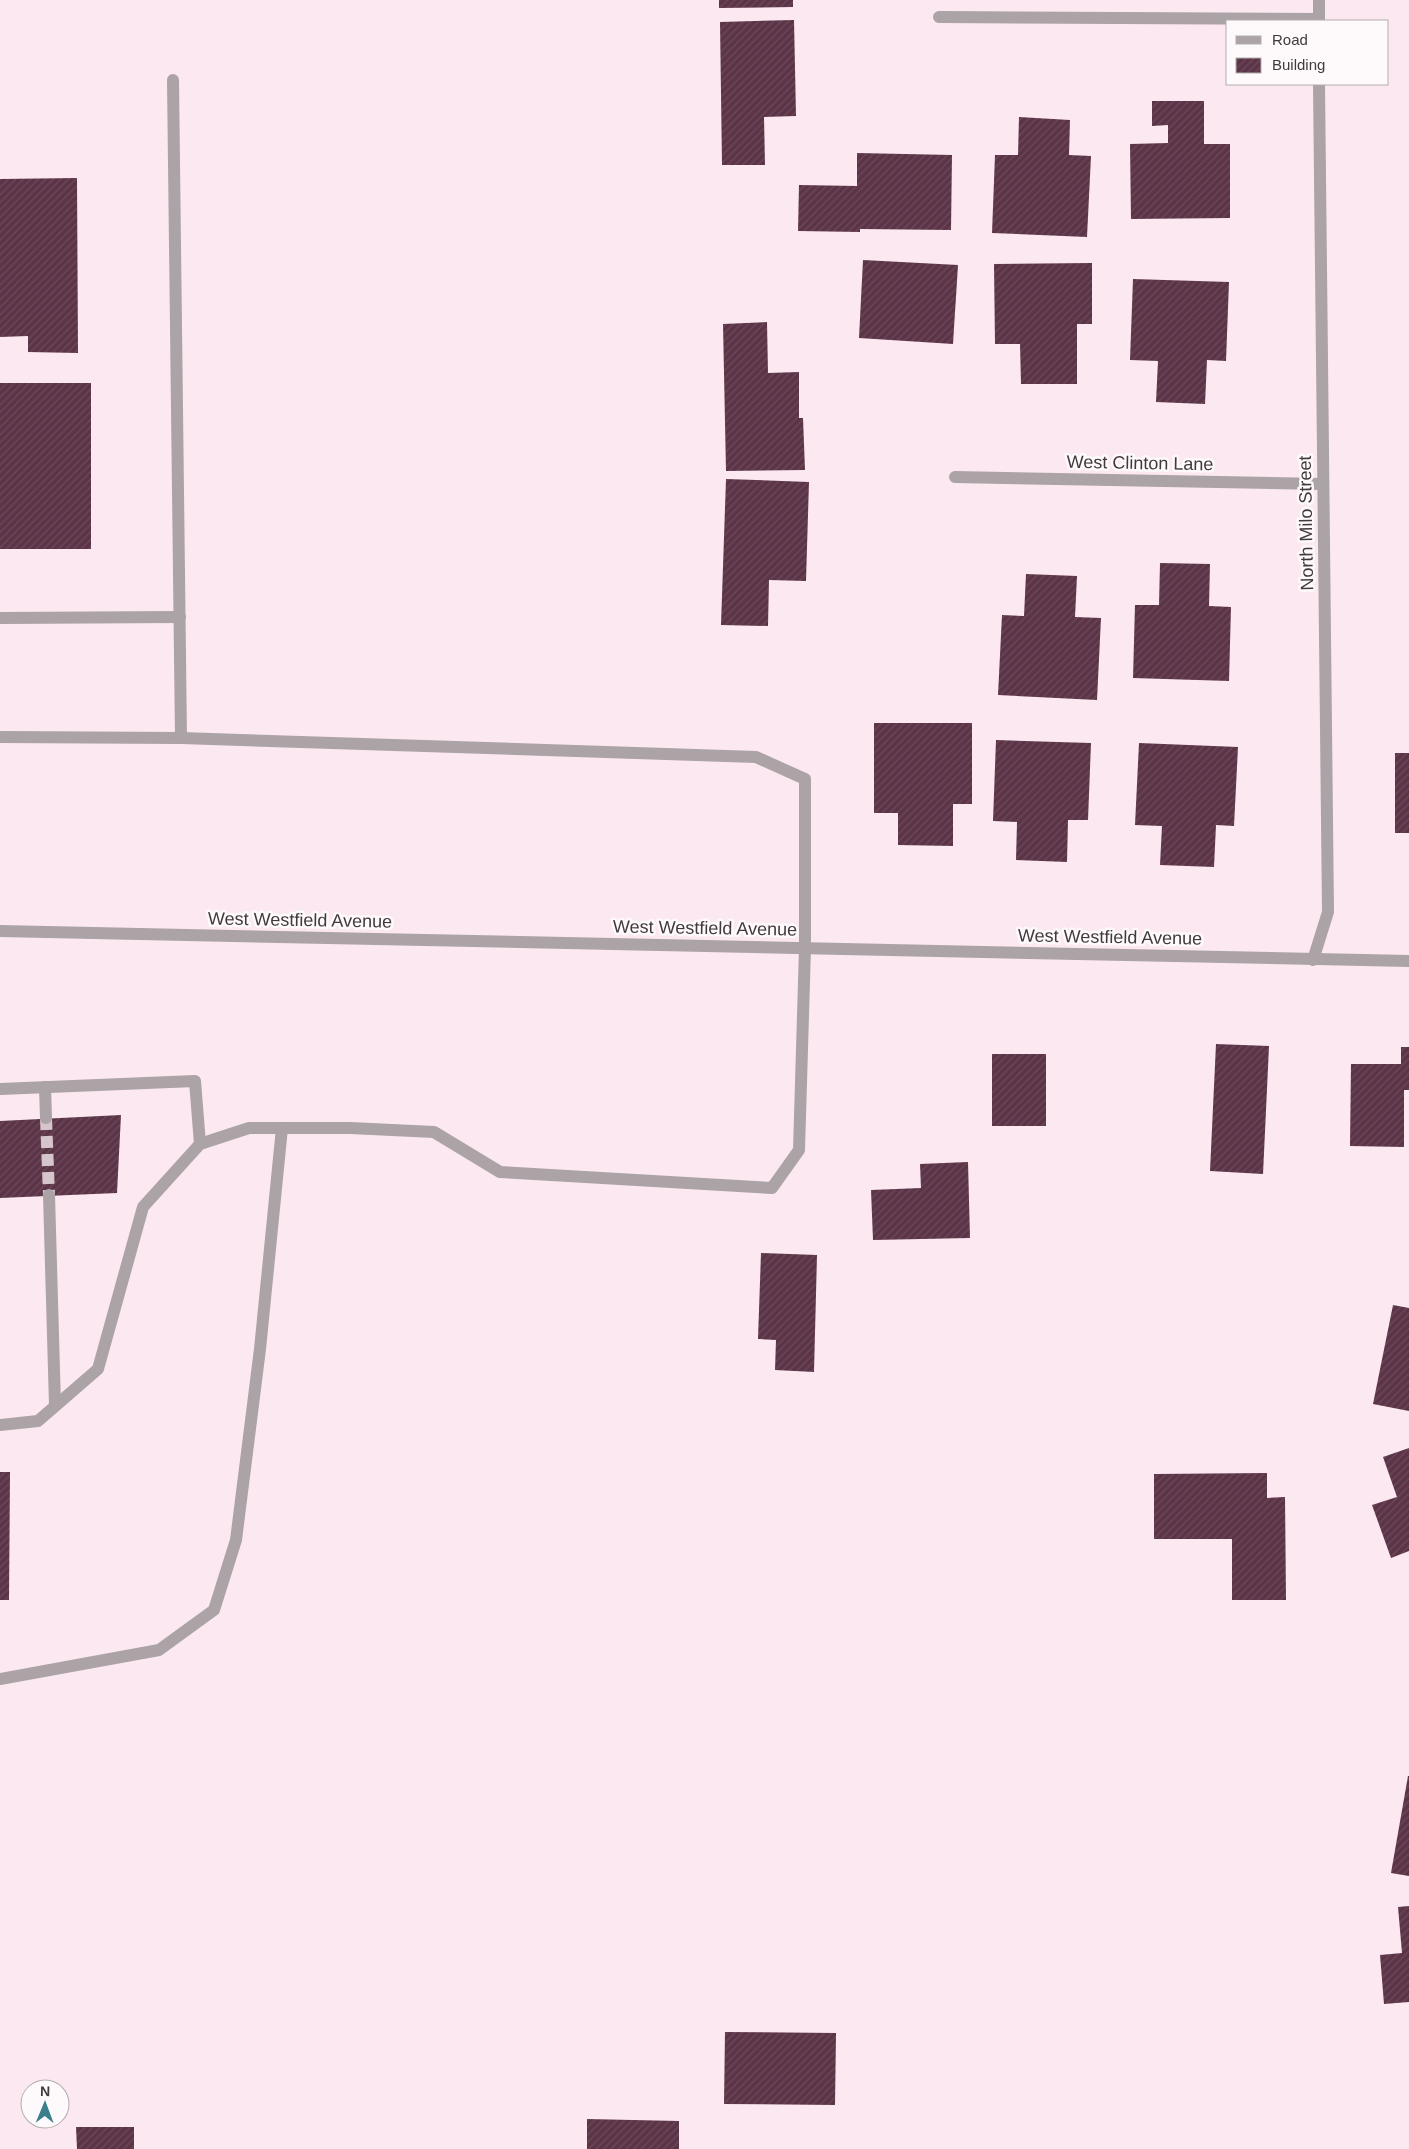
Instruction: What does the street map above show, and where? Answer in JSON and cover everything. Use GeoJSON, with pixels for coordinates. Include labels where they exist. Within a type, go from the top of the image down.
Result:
{"type":"FeatureCollection","features":[{"type":"Feature","properties":{"kind":"street"},"geometry":{"type":"LineString","coordinates":[[939,17],[1319,20],[1319,0]]}},
{"type":"Feature","properties":{"kind":"street"},"geometry":{"type":"LineString","coordinates":[[173,80],[181,738]]}},
{"type":"Feature","properties":{"kind":"street","name":"North Milo Street"},"geometry":{"type":"LineString","coordinates":[[1313,960],[1328,912],[1319,85]]}},
{"type":"Feature","properties":{"kind":"street","name":"West Clinton Lane"},"geometry":{"type":"LineString","coordinates":[[955,477],[1323,484]]}},
{"type":"Feature","properties":{"kind":"street"},"geometry":{"type":"LineString","coordinates":[[0,618],[180,617]]}},
{"type":"Feature","properties":{"kind":"street"},"geometry":{"type":"LineString","coordinates":[[0,737],[181,738],[756,757],[805,778],[806,948],[799,1150],[772,1188],[500,1172],[434,1132],[350,1128],[249,1128],[200,1144],[143,1207],[98,1369],[38,1421],[0,1425]]}},
{"type":"Feature","properties":{"kind":"street","name":"West Westfield Avenue"},"geometry":{"type":"LineString","coordinates":[[0,931],[1409,961]]}},
{"type":"Feature","properties":{"kind":"street"},"geometry":{"type":"LineString","coordinates":[[0,1089],[195,1080],[200,1144]]}},
{"type":"Feature","properties":{"kind":"street"},"geometry":{"type":"LineString","coordinates":[[45,1087],[46,1118]]}},
{"type":"Feature","properties":{"kind":"street"},"geometry":{"type":"LineString","coordinates":[[0,1679],[159,1650],[214,1610],[236,1540],[260,1349],[282,1128]]}},
{"type":"Feature","properties":{"kind":"street"},"geometry":{"type":"LineString","coordinates":[[49,1195],[55,1406]]}},
{"type":"Feature","properties":{"kind":"building"},"geometry":{"type":"Polygon","coordinates":[[[719,0],[793,0],[793,7],[719,8],[719,0]]]}},
{"type":"Feature","properties":{"kind":"building"},"geometry":{"type":"Polygon","coordinates":[[[794,20],[796,116],[764,117],[765,165],[722,165],[720,22],[794,20]]]}},
{"type":"Feature","properties":{"kind":"building"},"geometry":{"type":"Polygon","coordinates":[[[1152,101],[1204,101],[1204,144],[1230,144],[1230,218],[1131,219],[1130,144],[1168,143],[1168,125],[1152,126],[1152,101]]]}},
{"type":"Feature","properties":{"kind":"building"},"geometry":{"type":"Polygon","coordinates":[[[1019,117],[1070,120],[1069,155],[1091,156],[1087,237],[992,233],[995,155],[1018,155],[1019,117]]]}},
{"type":"Feature","properties":{"kind":"building"},"geometry":{"type":"Polygon","coordinates":[[[857,153],[952,155],[951,230],[860,229],[860,232],[798,231],[799,185],[857,186],[857,153]]]}},
{"type":"Feature","properties":{"kind":"building"},"geometry":{"type":"Polygon","coordinates":[[[77,178],[78,353],[28,352],[28,336],[0,337],[0,179],[77,178]]]}},
{"type":"Feature","properties":{"kind":"building"},"geometry":{"type":"Polygon","coordinates":[[[863,260],[958,265],[953,344],[859,338],[863,260]]]}},
{"type":"Feature","properties":{"kind":"building"},"geometry":{"type":"Polygon","coordinates":[[[1092,263],[1092,324],[1077,324],[1077,384],[1021,384],[1020,344],[995,344],[994,264],[1092,263]]]}},
{"type":"Feature","properties":{"kind":"building"},"geometry":{"type":"Polygon","coordinates":[[[1133,279],[1229,282],[1226,361],[1207,360],[1205,404],[1156,402],[1158,361],[1130,360],[1133,279]]]}},
{"type":"Feature","properties":{"kind":"building"},"geometry":{"type":"Polygon","coordinates":[[[767,322],[768,373],[799,372],[799,418],[803,418],[805,470],[726,471],[723,324],[767,322]]]}},
{"type":"Feature","properties":{"kind":"building"},"geometry":{"type":"Polygon","coordinates":[[[0,383],[91,383],[91,549],[0,549],[0,383]]]}},
{"type":"Feature","properties":{"kind":"building"},"geometry":{"type":"Polygon","coordinates":[[[726,479],[809,482],[806,581],[769,580],[768,626],[721,625],[726,479]]]}},
{"type":"Feature","properties":{"kind":"building"},"geometry":{"type":"Polygon","coordinates":[[[1160,563],[1210,564],[1209,606],[1231,607],[1229,681],[1133,678],[1135,605],[1159,605],[1160,563]]]}},
{"type":"Feature","properties":{"kind":"building"},"geometry":{"type":"Polygon","coordinates":[[[1026,574],[1077,576],[1075,617],[1101,618],[1097,700],[998,695],[1002,615],[1024,616],[1026,574]]]}},
{"type":"Feature","properties":{"kind":"building"},"geometry":{"type":"Polygon","coordinates":[[[874,723],[972,723],[972,804],[953,804],[953,846],[898,845],[898,813],[874,813],[874,723]]]}},
{"type":"Feature","properties":{"kind":"building"},"geometry":{"type":"Polygon","coordinates":[[[996,740],[1091,743],[1088,820],[1068,820],[1067,862],[1016,860],[1017,822],[993,821],[996,740]]]}},
{"type":"Feature","properties":{"kind":"building"},"geometry":{"type":"Polygon","coordinates":[[[1139,743],[1238,747],[1234,826],[1216,825],[1214,867],[1160,865],[1162,826],[1135,825],[1139,743]]]}},
{"type":"Feature","properties":{"kind":"building"},"geometry":{"type":"Polygon","coordinates":[[[1395,753],[1409,753],[1409,833],[1395,833],[1395,753]]]}},
{"type":"Feature","properties":{"kind":"building"},"geometry":{"type":"Polygon","coordinates":[[[1216,1044],[1269,1046],[1263,1174],[1210,1171],[1216,1044]]]}},
{"type":"Feature","properties":{"kind":"building"},"geometry":{"type":"Polygon","coordinates":[[[1401,1047],[1409,1047],[1409,1090],[1404,1090],[1404,1147],[1350,1146],[1351,1064],[1401,1064],[1401,1047]]]}},
{"type":"Feature","properties":{"kind":"building"},"geometry":{"type":"Polygon","coordinates":[[[992,1054],[1046,1054],[1046,1126],[992,1126],[992,1054]]]}},
{"type":"Feature","properties":{"kind":"building"},"geometry":{"type":"Polygon","coordinates":[[[121,1115],[117,1193],[0,1198],[0,1121],[121,1115]]]}},
{"type":"Feature","properties":{"kind":"building"},"geometry":{"type":"Polygon","coordinates":[[[968,1162],[970,1238],[873,1240],[871,1190],[921,1188],[920,1164],[968,1162]]]}},
{"type":"Feature","properties":{"kind":"building"},"geometry":{"type":"Polygon","coordinates":[[[761,1253],[817,1255],[814,1372],[775,1370],[776,1340],[758,1339],[761,1253]]]}},
{"type":"Feature","properties":{"kind":"building"},"geometry":{"type":"Polygon","coordinates":[[[1393,1305],[1409,1308],[1409,1411],[1373,1404],[1393,1305]]]}},
{"type":"Feature","properties":{"kind":"building"},"geometry":{"type":"Polygon","coordinates":[[[1409,1448],[1409,1551],[1391,1558],[1372,1505],[1397,1497],[1383,1457],[1409,1448]]]}},
{"type":"Feature","properties":{"kind":"building"},"geometry":{"type":"Polygon","coordinates":[[[0,1472],[10,1472],[9,1600],[0,1600],[0,1472]]]}},
{"type":"Feature","properties":{"kind":"building"},"geometry":{"type":"Polygon","coordinates":[[[1267,1473],[1267,1498],[1285,1497],[1286,1600],[1232,1600],[1232,1539],[1154,1539],[1154,1474],[1267,1473]]]}},
{"type":"Feature","properties":{"kind":"building"},"geometry":{"type":"Polygon","coordinates":[[[1409,1776],[1409,1876],[1391,1873],[1409,1776]]]}},
{"type":"Feature","properties":{"kind":"building"},"geometry":{"type":"Polygon","coordinates":[[[1409,1906],[1409,2002],[1384,2004],[1380,1955],[1402,1953],[1398,1907],[1409,1906]]]}},
{"type":"Feature","properties":{"kind":"building"},"geometry":{"type":"Polygon","coordinates":[[[725,2032],[836,2033],[835,2105],[724,2104],[725,2032]]]}},
{"type":"Feature","properties":{"kind":"building"},"geometry":{"type":"Polygon","coordinates":[[[587,2119],[679,2121],[679,2149],[587,2149],[587,2119]]]}},
{"type":"Feature","properties":{"kind":"building"},"geometry":{"type":"Polygon","coordinates":[[[76,2127],[134,2127],[134,2149],[77,2149],[76,2127]]]}},
{"type":"Feature","properties":{"kind":"tunnel"},"geometry":{"type":"LineString","coordinates":[[46,1118],[49,1195]]}}]}
